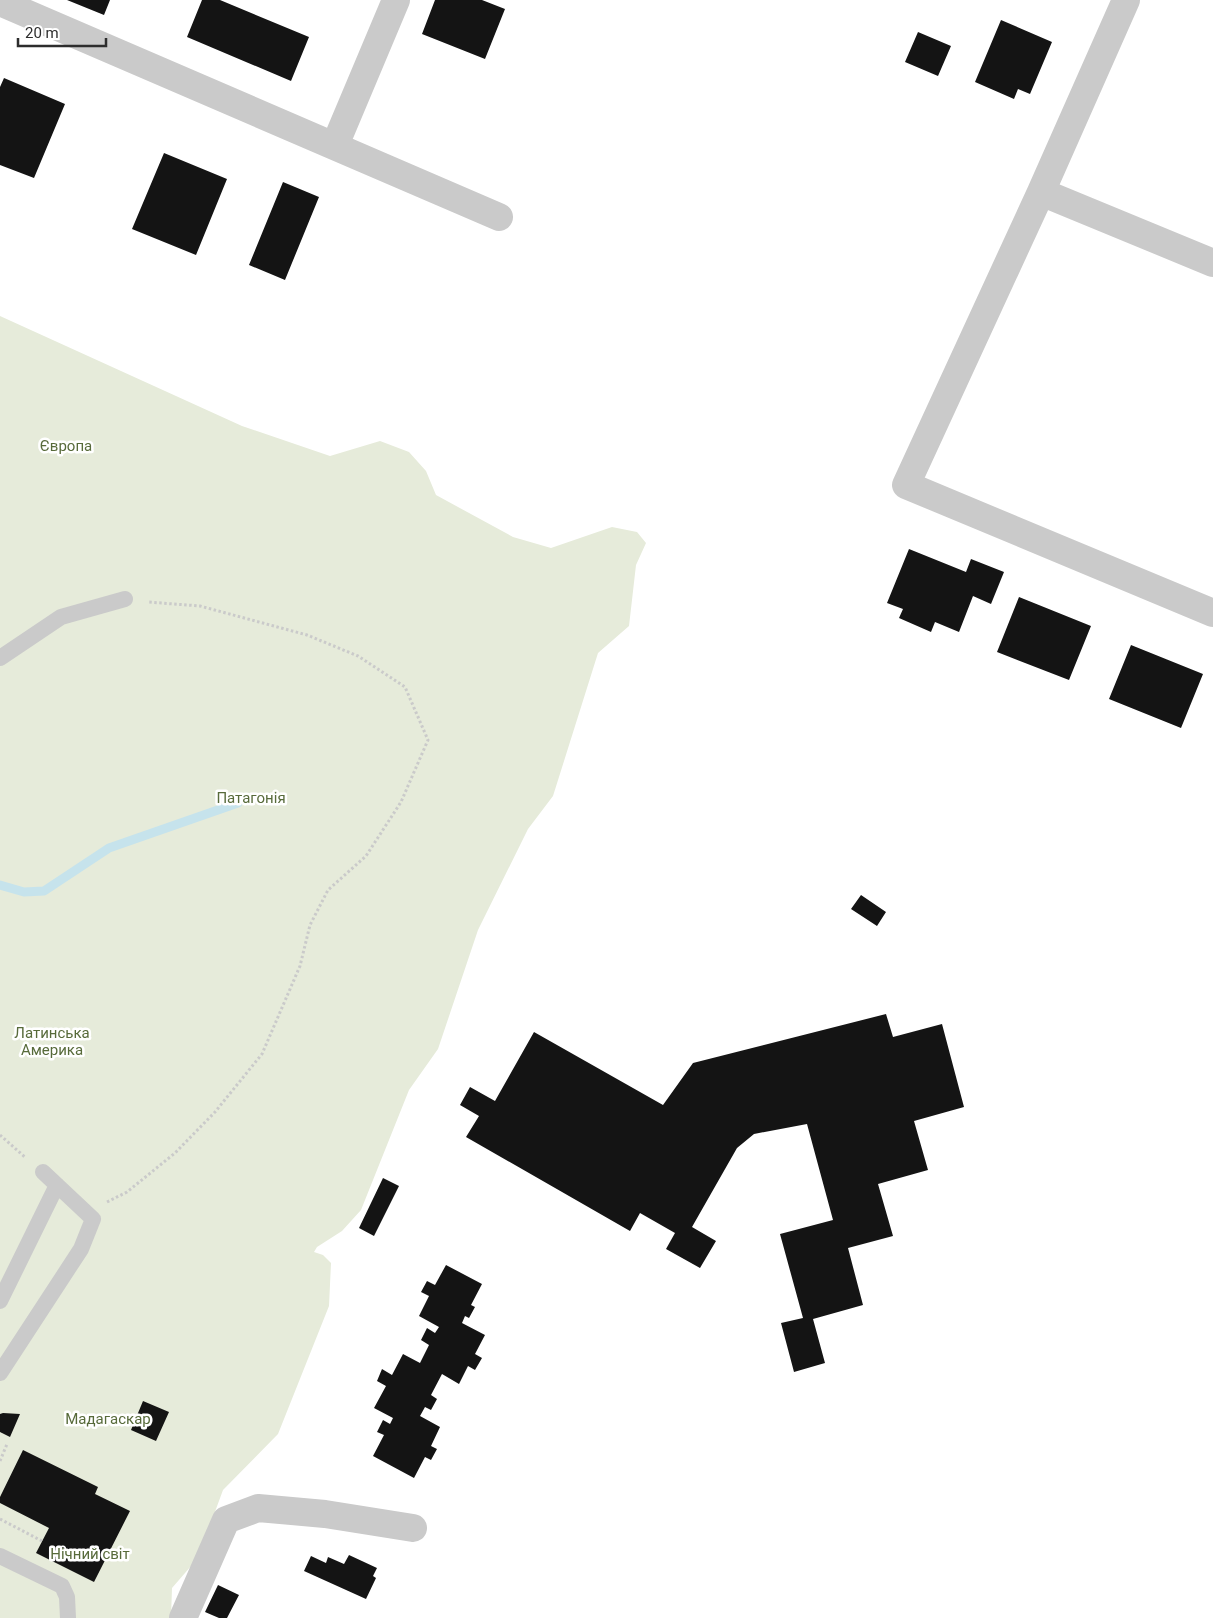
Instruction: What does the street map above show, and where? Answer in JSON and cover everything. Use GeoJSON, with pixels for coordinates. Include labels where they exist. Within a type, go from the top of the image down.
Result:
{"type":"FeatureCollection","features":[{"type":"Feature","properties":{"kind":"street"},"geometry":{"type":"LineString","coordinates":[[335,145],[396,0]]}},
{"type":"Feature","properties":{"kind":"street"},"geometry":{"type":"LineString","coordinates":[[1126,0],[1041,192],[906,485],[1213,613]]}},
{"type":"Feature","properties":{"kind":"street"},"geometry":{"type":"LineString","coordinates":[[0,2],[499,217]]}},
{"type":"Feature","properties":{"kind":"street"},"geometry":{"type":"LineString","coordinates":[[1041,192],[1213,263]]}},
{"type":"Feature","properties":{"kind":"street"},"geometry":{"type":"LineString","coordinates":[[183,1618],[226,1520],[258,1508],[325,1514],[413,1528]]}},
{"type":"Feature","properties":{"kind":"lane"},"geometry":{"type":"LineString","coordinates":[[0,658],[61,617],[125,600]]}},
{"type":"Feature","properties":{"kind":"lane"},"geometry":{"type":"LineString","coordinates":[[0,1373],[81,1249],[93,1219],[43,1172]]}},
{"type":"Feature","properties":{"kind":"lane"},"geometry":{"type":"LineString","coordinates":[[0,1301],[56,1185]]}},
{"type":"Feature","properties":{"kind":"lane"},"geometry":{"type":"LineString","coordinates":[[0,1556],[62,1586],[67,1597],[68,1618]]}},
{"type":"Feature","properties":{"kind":"path"},"geometry":{"type":"LineString","coordinates":[[86,1213],[127,1192],[174,1153],[215,1112],[262,1054],[300,966],[310,925],[328,890],[366,856],[402,802],[428,740],[406,686],[358,656],[307,635],[200,606],[125,600]]}},
{"type":"Feature","properties":{"kind":"path"},"geometry":{"type":"LineString","coordinates":[[0,1135],[43,1172]]}},
{"type":"Feature","properties":{"kind":"path"},"geometry":{"type":"LineString","coordinates":[[0,1461],[7,1444]]}},
{"type":"Feature","properties":{"kind":"path"},"geometry":{"type":"LineString","coordinates":[[0,1519],[42,1541]]}},
{"type":"Feature","properties":{"kind":"green space"},"geometry":{"type":"Polygon","coordinates":[[[0,316],[242,426],[330,456],[380,441],[409,452],[426,471],[436,495],[513,537],[551,548],[612,527],[637,532],[646,543],[636,565],[629,626],[598,653],[553,796],[528,829],[478,930],[438,1049],[409,1090],[361,1210],[342,1231],[317,1247],[314,1252],[323,1255],[331,1263],[329,1306],[278,1434],[223,1490],[198,1558],[172,1588],[171,1618],[0,1618],[0,316]]]}},
{"type":"Feature","properties":{"kind":"building"},"geometry":{"type":"Polygon","coordinates":[[[67,0],[110,0],[104,15],[67,0]]]}},
{"type":"Feature","properties":{"kind":"building"},"geometry":{"type":"Polygon","coordinates":[[[202,0],[220,0],[309,37],[291,81],[187,37],[202,0]]]}},
{"type":"Feature","properties":{"kind":"building"},"geometry":{"type":"Polygon","coordinates":[[[435,0],[482,0],[505,9],[485,59],[422,34],[435,0]]]}},
{"type":"Feature","properties":{"kind":"building"},"geometry":{"type":"Polygon","coordinates":[[[1001,20],[1052,42],[1030,94],[1018,89],[1014,99],[975,82],[1001,20]]]}},
{"type":"Feature","properties":{"kind":"building"},"geometry":{"type":"Polygon","coordinates":[[[918,32],[951,46],[938,76],[905,62],[918,32]]]}},
{"type":"Feature","properties":{"kind":"building"},"geometry":{"type":"Polygon","coordinates":[[[4,78],[65,104],[34,178],[0,165],[0,87],[4,78]]]}},
{"type":"Feature","properties":{"kind":"building"},"geometry":{"type":"Polygon","coordinates":[[[164,153],[227,179],[196,255],[132,229],[164,153]]]}},
{"type":"Feature","properties":{"kind":"building"},"geometry":{"type":"Polygon","coordinates":[[[283,182],[319,197],[285,280],[249,265],[283,182]]]}},
{"type":"Feature","properties":{"kind":"building"},"geometry":{"type":"Polygon","coordinates":[[[909,549],[966,572],[971,559],[1004,572],[991,604],[973,596],[959,632],[935,622],[931,632],[899,618],[903,609],[887,603],[909,549]]]}},
{"type":"Feature","properties":{"kind":"building"},"geometry":{"type":"Polygon","coordinates":[[[1019,597],[1091,626],[1069,680],[997,652],[1019,597]]]}},
{"type":"Feature","properties":{"kind":"building"},"geometry":{"type":"Polygon","coordinates":[[[1131,645],[1203,674],[1181,728],[1109,699],[1131,645]]]}},
{"type":"Feature","properties":{"kind":"building"},"geometry":{"type":"Polygon","coordinates":[[[861,895],[886,912],[877,926],[851,909],[861,895]]]}},
{"type":"Feature","properties":{"kind":"building"},"geometry":{"type":"Polygon","coordinates":[[[886,1014],[893,1037],[942,1024],[964,1107],[914,1121],[928,1170],[878,1184],[893,1236],[848,1248],[863,1305],[813,1319],[825,1363],[794,1372],[781,1323],[803,1318],[780,1234],[833,1220],[807,1124],[754,1134],[737,1148],[692,1227],[716,1241],[700,1268],[666,1249],[675,1233],[640,1213],[630,1231],[466,1137],[479,1116],[460,1105],[470,1087],[495,1101],[534,1032],[663,1105],[693,1063],[886,1014]]]}},
{"type":"Feature","properties":{"kind":"building"},"geometry":{"type":"Polygon","coordinates":[[[383,1178],[399,1186],[374,1236],[359,1228],[383,1178]]]}},
{"type":"Feature","properties":{"kind":"building"},"geometry":{"type":"Polygon","coordinates":[[[446,1265],[482,1284],[471,1305],[475,1307],[469,1318],[465,1316],[462,1323],[485,1335],[475,1354],[482,1358],[475,1370],[468,1366],[459,1384],[442,1374],[431,1395],[437,1399],[431,1410],[425,1407],[420,1416],[440,1427],[431,1446],[437,1449],[431,1460],[425,1457],[414,1478],[373,1456],[384,1435],[377,1432],[383,1420],[390,1424],[393,1418],[374,1408],[386,1386],[377,1381],[382,1369],[392,1375],[403,1354],[420,1363],[429,1345],[421,1340],[427,1328],[435,1333],[439,1327],[419,1316],[429,1296],[421,1292],[427,1281],[435,1285],[446,1265]]]}},
{"type":"Feature","properties":{"kind":"building"},"geometry":{"type":"Polygon","coordinates":[[[143,1401],[169,1412],[156,1441],[131,1430],[143,1401]]]}},
{"type":"Feature","properties":{"kind":"building"},"geometry":{"type":"Polygon","coordinates":[[[0,1414],[20,1414],[10,1437],[0,1432],[0,1414]]]}},
{"type":"Feature","properties":{"kind":"building"},"geometry":{"type":"Polygon","coordinates":[[[23,1450],[98,1487],[95,1494],[130,1511],[94,1582],[36,1553],[49,1528],[0,1503],[0,1497],[23,1450]]]}},
{"type":"Feature","properties":{"kind":"building"},"geometry":{"type":"Polygon","coordinates":[[[349,1555],[377,1568],[373,1576],[376,1578],[366,1599],[304,1571],[311,1556],[326,1563],[328,1557],[344,1564],[349,1555]]]}},
{"type":"Feature","properties":{"kind":"building"},"geometry":{"type":"Polygon","coordinates":[[[218,1585],[239,1595],[227,1618],[219,1618],[205,1612],[218,1585]]]}},
{"type":"Feature","properties":{"kind":"waterway"},"geometry":{"type":"LineString","coordinates":[[0,885],[24,892],[44,891],[109,848],[238,803]]}},
{"type":"Feature","properties":{"kind":"park label","name":"Європа"},"geometry":{"type":"Point","coordinates":[66,446]}},
{"type":"Feature","properties":{"kind":"park label","name":"Патагонія"},"geometry":{"type":"Point","coordinates":[251,798]}},
{"type":"Feature","properties":{"kind":"park label","name":"Латинська Америка"},"geometry":{"type":"Point","coordinates":[52,1042]}},
{"type":"Feature","properties":{"kind":"park label","name":"Мадагаскар"},"geometry":{"type":"Point","coordinates":[108,1419]}},
{"type":"Feature","properties":{"kind":"park label","name":"Нічний світ"},"geometry":{"type":"Point","coordinates":[90,1554]}}]}
